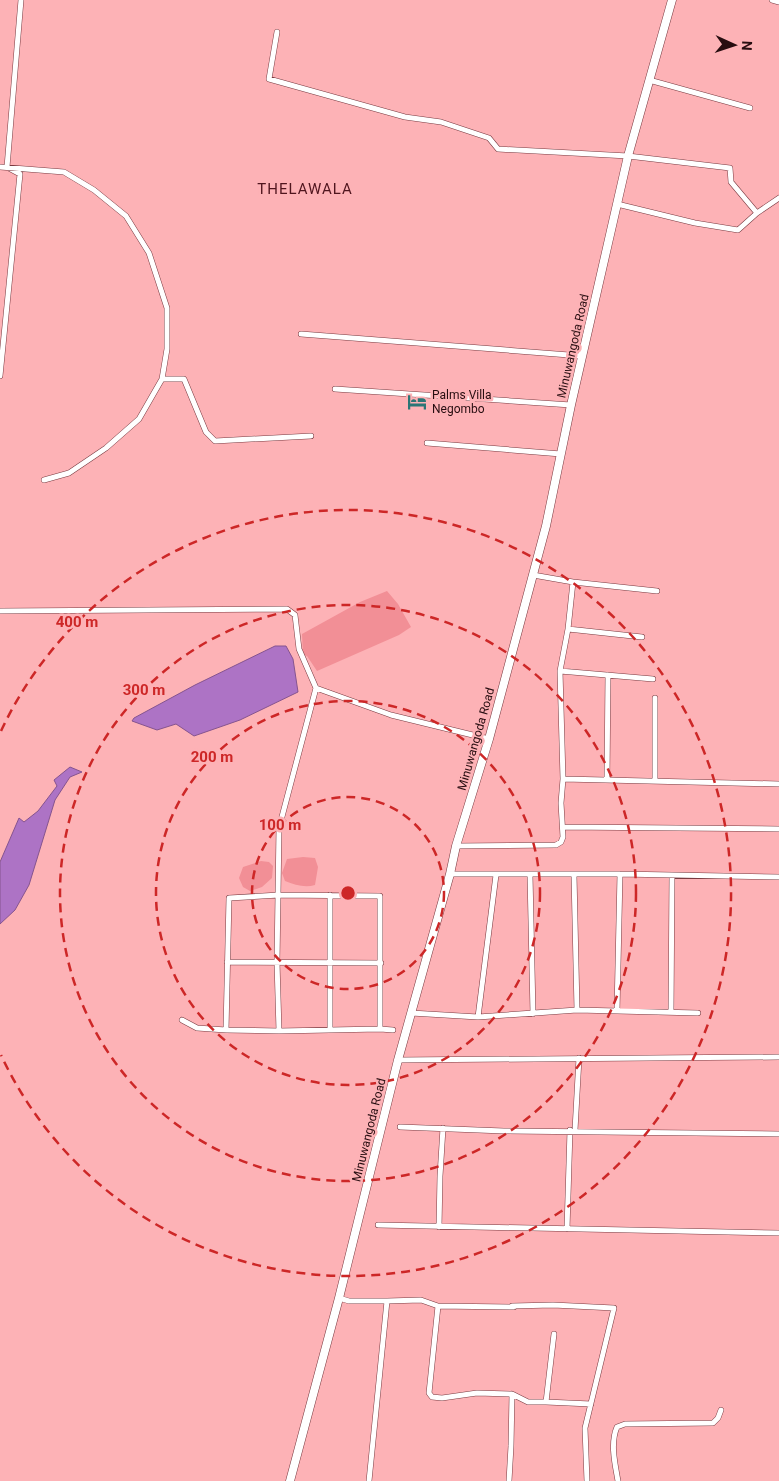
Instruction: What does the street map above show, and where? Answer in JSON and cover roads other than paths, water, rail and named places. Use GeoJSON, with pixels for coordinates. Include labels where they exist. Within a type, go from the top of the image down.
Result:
{"type":"FeatureCollection","features":[{"type":"Feature","properties":{"kind":"main road","name":"Minuwangoda Road"},"geometry":{"type":"LineString","coordinates":[[290,1481],[339,1298],[398,1060],[450,874],[456,846],[489,739],[546,526],[571,405],[628,156],[672,0]]}},
{"type":"Feature","properties":{"kind":"street"},"geometry":{"type":"LineString","coordinates":[[7,167],[21,0]]}},
{"type":"Feature","properties":{"kind":"street"},"geometry":{"type":"LineString","coordinates":[[772,0],[779,2]]}},
{"type":"Feature","properties":{"kind":"street"},"geometry":{"type":"LineString","coordinates":[[277,32],[268,79],[404,117],[442,122],[489,138],[498,149],[628,156],[730,168],[731,182],[757,213]]}},
{"type":"Feature","properties":{"kind":"street"},"geometry":{"type":"LineString","coordinates":[[650,80],[750,108]]}},
{"type":"Feature","properties":{"kind":"street"},"geometry":{"type":"LineString","coordinates":[[0,167],[64,172],[94,190],[126,216],[150,253],[166,308],[167,349],[162,379],[139,419],[106,448],[69,473],[44,480]]}},
{"type":"Feature","properties":{"kind":"street"},"geometry":{"type":"LineString","coordinates":[[0,376],[20,174],[7,167]]}},
{"type":"Feature","properties":{"kind":"street"},"geometry":{"type":"LineString","coordinates":[[617,204],[694,223],[738,230],[757,213],[779,198]]}},
{"type":"Feature","properties":{"kind":"street"},"geometry":{"type":"LineString","coordinates":[[301,334],[582,356]]}},
{"type":"Feature","properties":{"kind":"street"},"geometry":{"type":"LineString","coordinates":[[162,379],[184,379],[206,432],[215,441],[311,436]]}},
{"type":"Feature","properties":{"kind":"street"},"geometry":{"type":"LineString","coordinates":[[335,389],[571,405]]}},
{"type":"Feature","properties":{"kind":"street"},"geometry":{"type":"LineString","coordinates":[[427,444],[561,454]]}},
{"type":"Feature","properties":{"kind":"street"},"geometry":{"type":"LineString","coordinates":[[533,575],[573,582],[656,591]]}},
{"type":"Feature","properties":{"kind":"street"},"geometry":{"type":"LineString","coordinates":[[456,846],[556,845],[561,842],[563,827],[561,803],[560,671],[568,629],[573,582]]}},
{"type":"Feature","properties":{"kind":"street"},"geometry":{"type":"LineString","coordinates":[[0,610],[287,609],[295,615],[299,649],[316,688],[279,828],[277,962],[279,1031]]}},
{"type":"Feature","properties":{"kind":"street"},"geometry":{"type":"LineString","coordinates":[[568,629],[642,637]]}},
{"type":"Feature","properties":{"kind":"street"},"geometry":{"type":"LineString","coordinates":[[560,671],[653,679]]}},
{"type":"Feature","properties":{"kind":"street"},"geometry":{"type":"LineString","coordinates":[[607,779],[608,675]]}},
{"type":"Feature","properties":{"kind":"street"},"geometry":{"type":"LineString","coordinates":[[316,688],[391,715],[489,739]]}},
{"type":"Feature","properties":{"kind":"street"},"geometry":{"type":"LineString","coordinates":[[654,698],[655,781]]}},
{"type":"Feature","properties":{"kind":"street"},"geometry":{"type":"LineString","coordinates":[[562,779],[779,784]]}},
{"type":"Feature","properties":{"kind":"street"},"geometry":{"type":"LineString","coordinates":[[563,827],[779,829]]}},
{"type":"Feature","properties":{"kind":"street"},"geometry":{"type":"LineString","coordinates":[[450,874],[620,874],[779,877]]}},
{"type":"Feature","properties":{"kind":"street"},"geometry":{"type":"LineString","coordinates":[[478,1018],[496,874]]}},
{"type":"Feature","properties":{"kind":"street"},"geometry":{"type":"LineString","coordinates":[[617,1011],[620,874]]}},
{"type":"Feature","properties":{"kind":"street"},"geometry":{"type":"LineString","coordinates":[[530,875],[533,1014]]}},
{"type":"Feature","properties":{"kind":"street"},"geometry":{"type":"LineString","coordinates":[[574,875],[577,1010]]}},
{"type":"Feature","properties":{"kind":"street"},"geometry":{"type":"LineString","coordinates":[[671,1012],[672,875]]}},
{"type":"Feature","properties":{"kind":"street"},"geometry":{"type":"LineString","coordinates":[[226,1030],[230,898],[278,895],[380,896],[380,1029]]}},
{"type":"Feature","properties":{"kind":"street"},"geometry":{"type":"LineString","coordinates":[[330,895],[330,1029]]}},
{"type":"Feature","properties":{"kind":"street"},"geometry":{"type":"LineString","coordinates":[[227,962],[381,963]]}},
{"type":"Feature","properties":{"kind":"street"},"geometry":{"type":"LineString","coordinates":[[411,1013],[478,1018],[577,1010],[698,1014]]}},
{"type":"Feature","properties":{"kind":"street"},"geometry":{"type":"LineString","coordinates":[[182,1020],[196,1028],[226,1030],[393,1030]]}},
{"type":"Feature","properties":{"kind":"street"},"geometry":{"type":"LineString","coordinates":[[398,1060],[779,1057]]}},
{"type":"Feature","properties":{"kind":"street"},"geometry":{"type":"LineString","coordinates":[[567,1229],[579,1058]]}},
{"type":"Feature","properties":{"kind":"street"},"geometry":{"type":"LineString","coordinates":[[400,1127],[779,1134]]}},
{"type":"Feature","properties":{"kind":"street"},"geometry":{"type":"LineString","coordinates":[[439,1227],[443,1128]]}},
{"type":"Feature","properties":{"kind":"street"},"geometry":{"type":"LineString","coordinates":[[378,1225],[779,1233]]}},
{"type":"Feature","properties":{"kind":"street"},"geometry":{"type":"LineString","coordinates":[[339,1298],[349,1301],[421,1300],[438,1306],[614,1308],[585,1428],[587,1481]]}},
{"type":"Feature","properties":{"kind":"street"},"geometry":{"type":"LineString","coordinates":[[369,1481],[387,1301]]}},
{"type":"Feature","properties":{"kind":"street"},"geometry":{"type":"LineString","coordinates":[[438,1306],[429,1393],[432,1397],[442,1398],[477,1393],[512,1394],[528,1402],[591,1404]]}},
{"type":"Feature","properties":{"kind":"street"},"geometry":{"type":"LineString","coordinates":[[484,1306],[514,1307]]}},
{"type":"Feature","properties":{"kind":"street"},"geometry":{"type":"LineString","coordinates":[[546,1402],[554,1334]]}},
{"type":"Feature","properties":{"kind":"street"},"geometry":{"type":"LineString","coordinates":[[509,1481],[512,1394]]}},
{"type":"Feature","properties":{"kind":"street"},"geometry":{"type":"LineString","coordinates":[[618,1481],[614,1459],[614,1433],[617,1427],[625,1424],[713,1423],[718,1418],[721,1410]]}},
{"type":"Feature","properties":{"kind":"place","name":"Palms Villa Negombo"},"geometry":{"type":"Point","coordinates":[417,402]}},
{"type":"Feature","properties":{"kind":"district","name":"THELAWALA"},"geometry":{"type":"Point","coordinates":[305,189]}}]}
